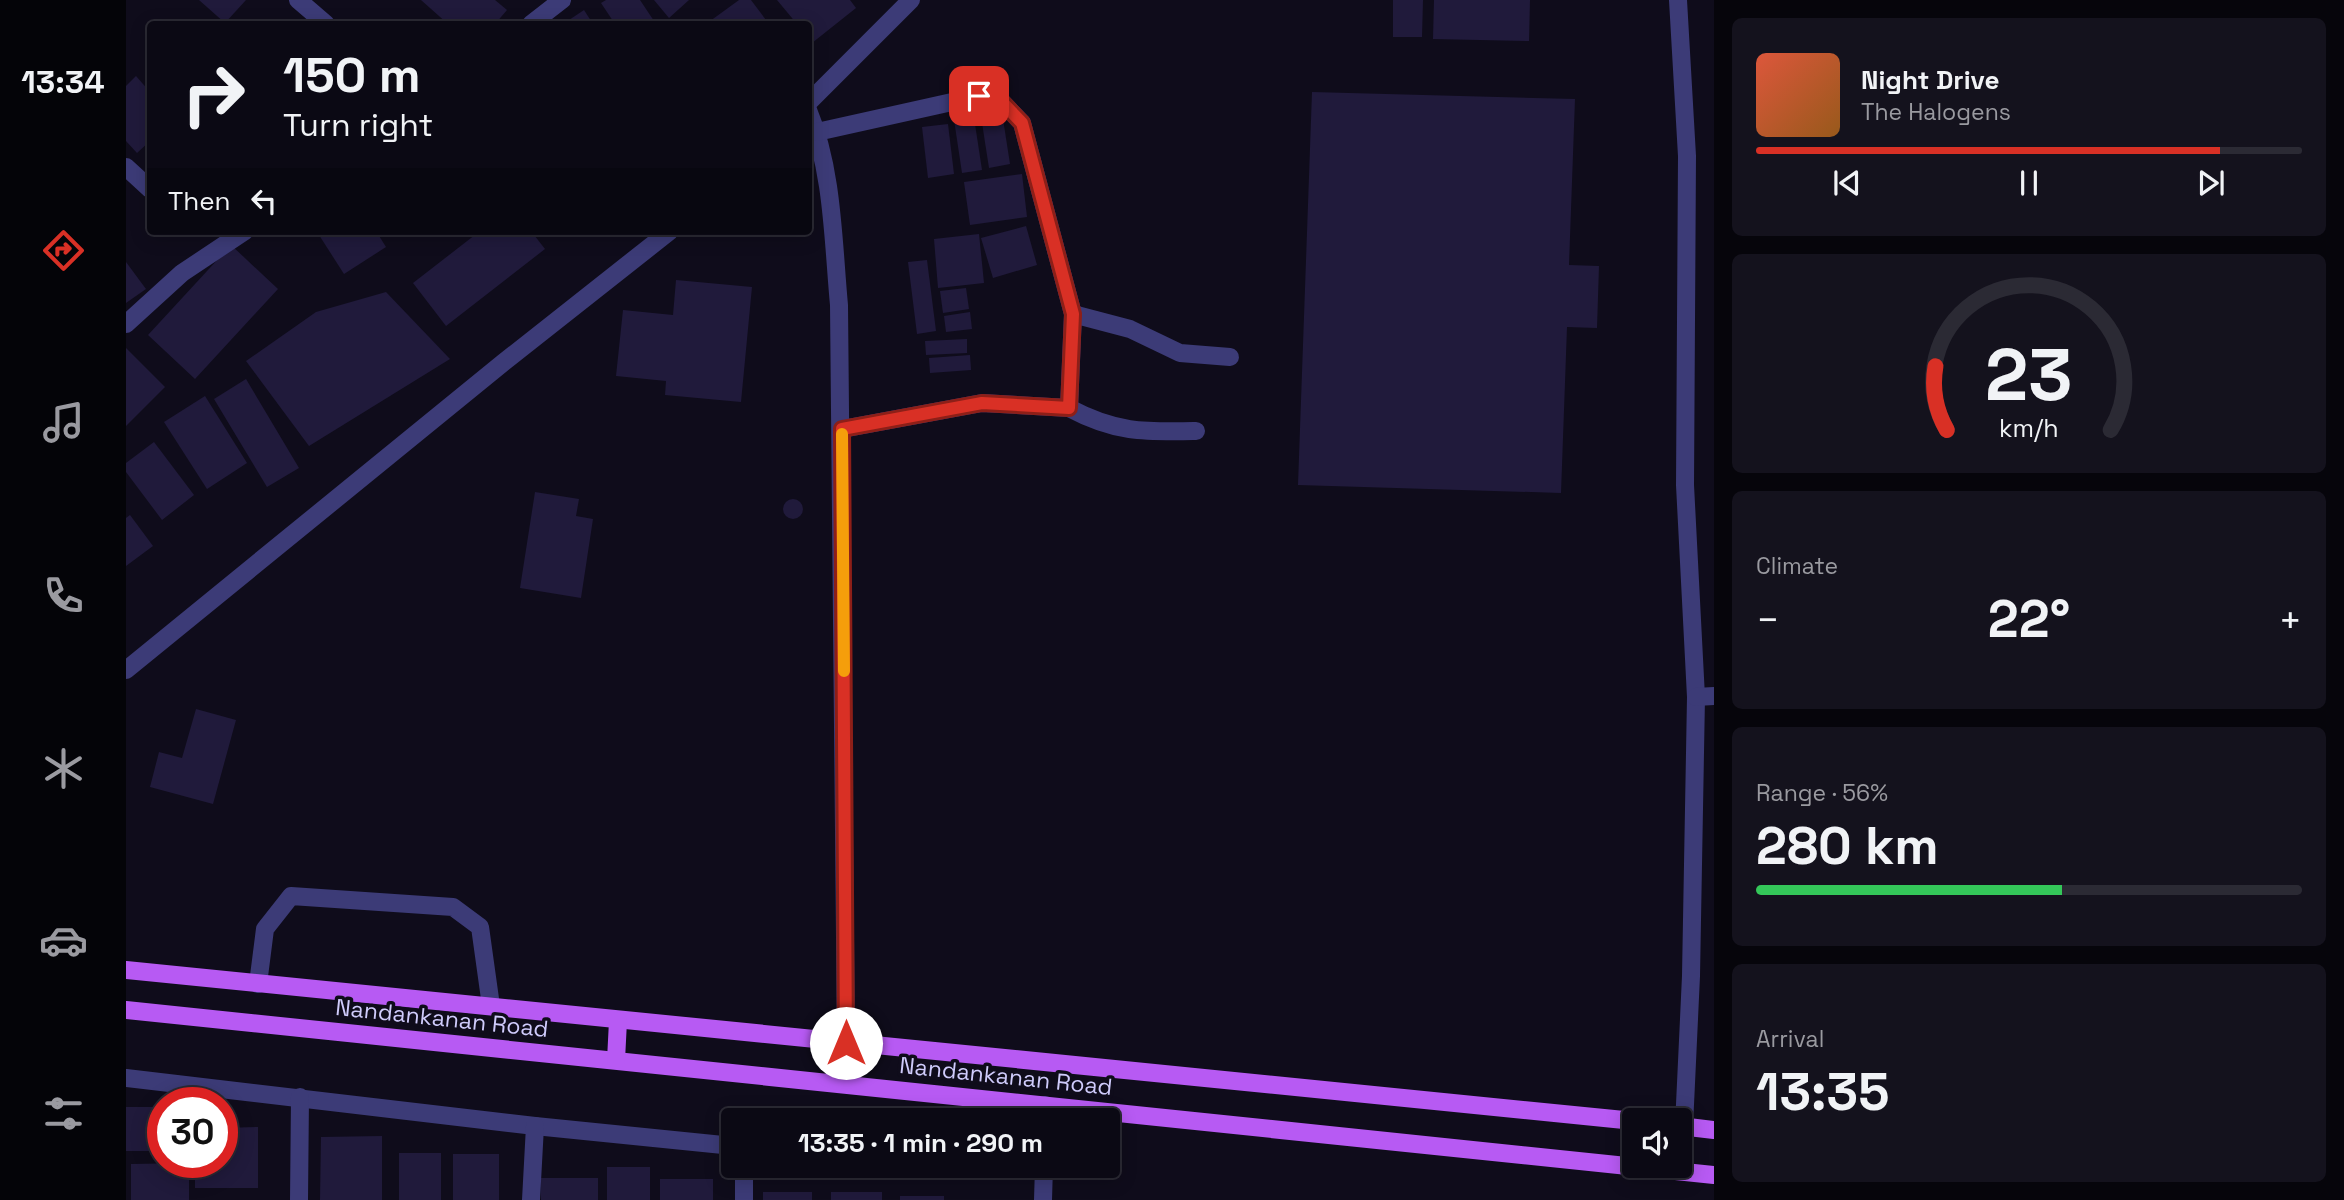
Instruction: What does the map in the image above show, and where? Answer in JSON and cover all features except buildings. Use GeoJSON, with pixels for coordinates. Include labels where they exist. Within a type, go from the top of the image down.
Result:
{"type":"FeatureCollection","features":[{"type":"Feature","properties":{"kind":"main road","name":"Nandankanan Road"},"geometry":{"type":"LineString","coordinates":[[126,970],[1622,1120]]}},
{"type":"Feature","properties":{"kind":"main road","name":"Nandankanan Road"},"geometry":{"type":"LineString","coordinates":[[126,1010],[616,1060],[1012,1108]]}},
{"type":"Feature","properties":{"kind":"main road"},"geometry":{"type":"LineString","coordinates":[[616,1060],[618,1021]]}},
{"type":"Feature","properties":{"kind":"main road","name":"Nandankanan Road"},"geometry":{"type":"LineString","coordinates":[[1120,1119],[1714,1175]]}},
{"type":"Feature","properties":{"kind":"main road"},"geometry":{"type":"LineString","coordinates":[[1692,1127],[1714,1130]]}},
{"type":"Feature","properties":{"kind":"street"},"geometry":{"type":"LineString","coordinates":[[535,21],[562,0]]}},
{"type":"Feature","properties":{"kind":"street"},"geometry":{"type":"LineString","coordinates":[[812,99],[911,0]]}},
{"type":"Feature","properties":{"kind":"street"},"geometry":{"type":"LineString","coordinates":[[1678,0],[1687,156],[1685,485],[1705,696],[1683,1108]]}},
{"type":"Feature","properties":{"kind":"street"},"geometry":{"type":"LineString","coordinates":[[310,4],[324,21]]}},
{"type":"Feature","properties":{"kind":"street"},"geometry":{"type":"LineString","coordinates":[[817,132],[979,96],[1002,102],[1022,123],[1073,314],[1069,408]]}},
{"type":"Feature","properties":{"kind":"street"},"geometry":{"type":"LineString","coordinates":[[812,120],[817,132],[828,193],[839,305],[846,1043]]}},
{"type":"Feature","properties":{"kind":"street"},"geometry":{"type":"LineString","coordinates":[[126,167],[147,186]]}},
{"type":"Feature","properties":{"kind":"street"},"geometry":{"type":"LineString","coordinates":[[126,324],[182,273],[239,235]]}},
{"type":"Feature","properties":{"kind":"street"},"geometry":{"type":"LineString","coordinates":[[126,670],[504,362],[665,235]]}},
{"type":"Feature","properties":{"kind":"street"},"geometry":{"type":"LineString","coordinates":[[1073,314],[1130,329],[1180,353],[1230,357]]}},
{"type":"Feature","properties":{"kind":"street"},"geometry":{"type":"LineString","coordinates":[[842,429],[982,403],[1069,408],[1092,420],[1121,429],[1196,431]]}},
{"type":"Feature","properties":{"kind":"street"},"geometry":{"type":"LineString","coordinates":[[258,984],[265,929],[291,895],[453,907],[480,926],[491,1006]]}},
{"type":"Feature","properties":{"kind":"street"},"geometry":{"type":"LineString","coordinates":[[126,1078],[721,1145]]}},
{"type":"Feature","properties":{"kind":"street"},"geometry":{"type":"LineString","coordinates":[[299,1200],[300,1097]]}},
{"type":"Feature","properties":{"kind":"street"},"geometry":{"type":"LineString","coordinates":[[531,1200],[535,1126]]}},
{"type":"Feature","properties":{"kind":"street"},"geometry":{"type":"LineString","coordinates":[[744,1178],[744,1200]]}},
{"type":"Feature","properties":{"kind":"street"},"geometry":{"type":"LineString","coordinates":[[1040,1178],[1043,1200]]}},
{"type":"Feature","properties":{"kind":"slow traffic"},"geometry":{"type":"LineString","coordinates":[[842,434],[844,671]]}},
{"type":"Feature","properties":{"kind":"route"},"geometry":{"type":"LineString","coordinates":[[846,1043],[842,429],[982,403],[1069,408],[1073,314],[1022,123],[1002,102],[979,96]]}}]}
